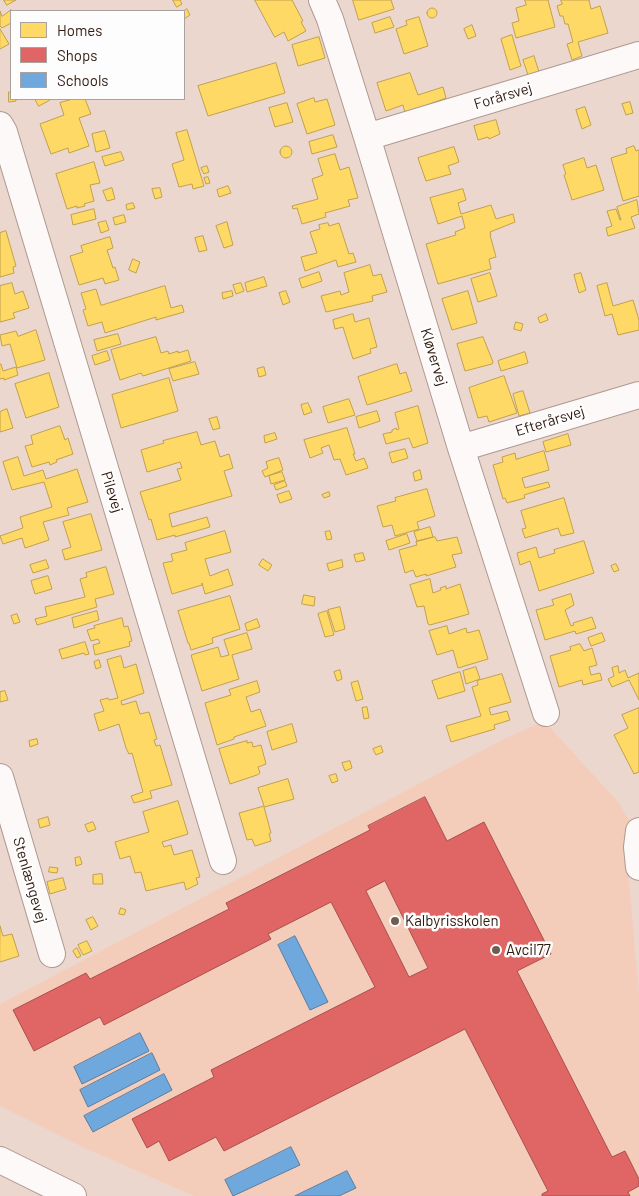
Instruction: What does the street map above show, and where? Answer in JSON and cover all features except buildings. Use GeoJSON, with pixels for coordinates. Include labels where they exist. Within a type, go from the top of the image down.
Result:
{"type":"FeatureCollection","features":[{"type":"Feature","properties":{"kind":"street","name":"Kløvervej"},"geometry":{"type":"LineString","coordinates":[[322,0],[330,19],[461,448],[546,713]]}},
{"type":"Feature","properties":{"kind":"street","name":"Forårsvej"},"geometry":{"type":"LineString","coordinates":[[367,137],[639,56]]}},
{"type":"Feature","properties":{"kind":"street","name":"Pilevej"},"geometry":{"type":"LineString","coordinates":[[0,125],[4,132],[222,860]]}},
{"type":"Feature","properties":{"kind":"street","name":"Efterårsvej"},"geometry":{"type":"LineString","coordinates":[[461,448],[639,395]]}},
{"type":"Feature","properties":{"kind":"street","name":"Stenlængevej"},"geometry":{"type":"LineString","coordinates":[[0,777],[52,954]]}},
{"type":"Feature","properties":{"kind":"street"},"geometry":{"type":"LineString","coordinates":[[639,831],[637,847],[639,867]]}},
{"type":"Feature","properties":{"kind":"street"},"geometry":{"type":"LineString","coordinates":[[0,1160],[74,1196]]}},
{"type":"Feature","properties":{"kind":"shaded area","name":"Kalbyrisskolen"},"geometry":{"type":"Polygon","coordinates":[[[544,721],[620,804],[631,824],[626,848],[639,993],[639,1196],[194,1196],[87,1149],[0,1106],[0,1004],[506,738],[544,721]]]}},
{"type":"Feature","properties":{"kind":"place","name":"Kalbyrisskolen"},"geometry":{"type":"Point","coordinates":[395,921]}},
{"type":"Feature","properties":{"kind":"place","name":"Avcil77"},"geometry":{"type":"Point","coordinates":[496,950]}}]}
